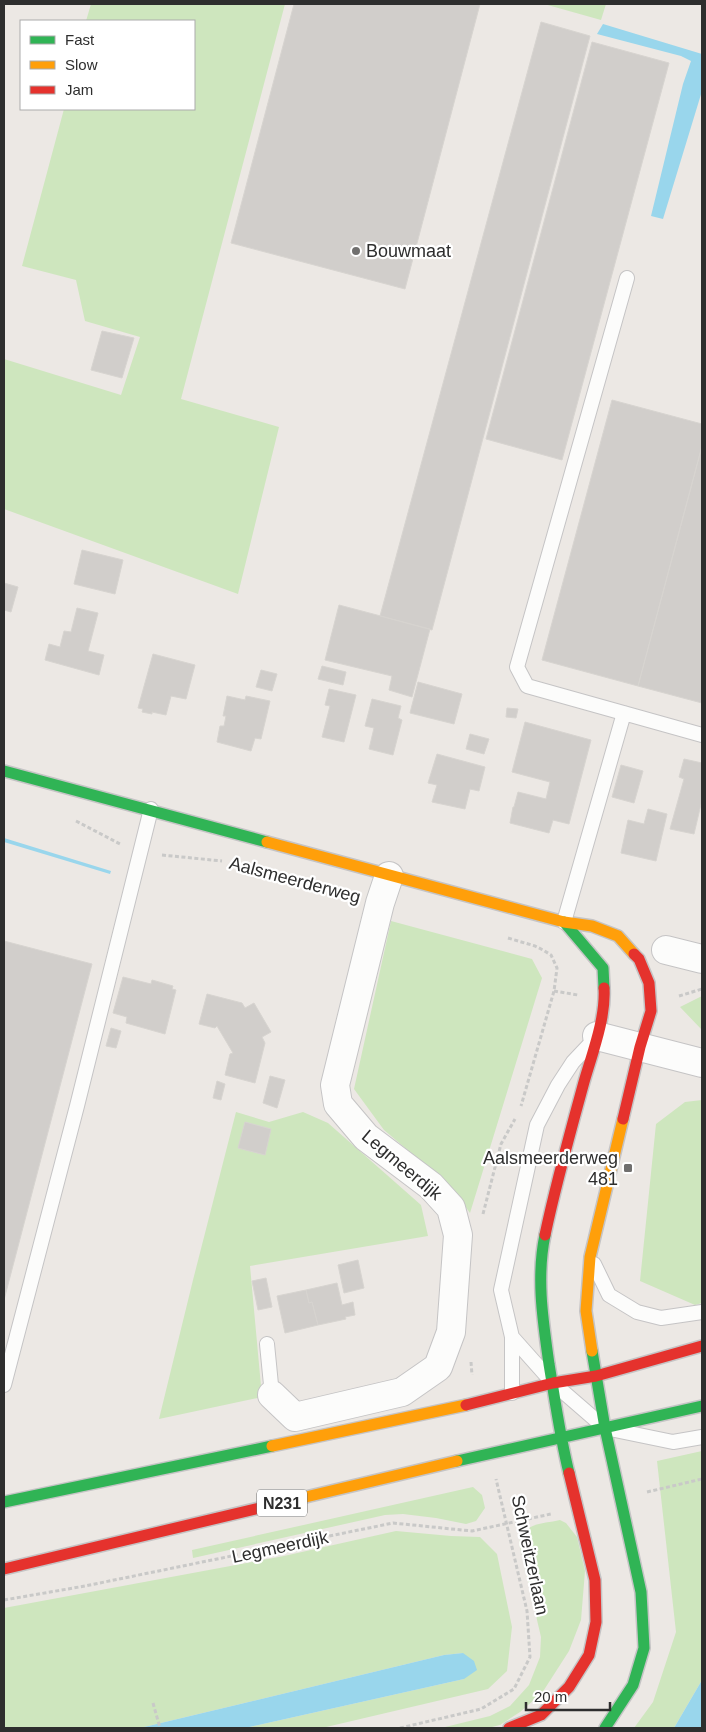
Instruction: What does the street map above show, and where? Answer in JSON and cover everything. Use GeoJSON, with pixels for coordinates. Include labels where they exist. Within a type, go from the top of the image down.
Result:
{"type":"FeatureCollection","features":[{"type":"Feature","properties":{"kind":"street","name":"Aalsmeerderweg"},"geometry":{"type":"LineString","coordinates":[[4,771],[151,809],[389,876],[564,922],[592,926],[618,936],[639,959],[648,983],[651,1011],[640,1047],[590,1257],[586,1311],[605,1428]]}},
{"type":"Feature","properties":{"kind":"street","name":"Legmeerdijk"},"geometry":{"type":"LineString","coordinates":[[272,1395],[295,1417],[402,1392],[438,1367],[450,1332],[458,1235],[451,1208],[431,1186],[366,1137],[338,1104],[336,1085],[380,903],[389,876]]}},
{"type":"Feature","properties":{"kind":"street"},"geometry":{"type":"LineString","coordinates":[[509,1728],[545,1722],[589,1655],[596,1622],[595,1580],[560,1438],[540,1300],[542,1248],[555,1186],[597,1036],[605,999],[603,968],[564,922]]}},
{"type":"Feature","properties":{"kind":"street"},"geometry":{"type":"LineString","coordinates":[[666,950],[702,959]]}},
{"type":"Feature","properties":{"kind":"street"},"geometry":{"type":"LineString","coordinates":[[597,1036],[702,1063]]}},
{"type":"Feature","properties":{"kind":"street"},"geometry":{"type":"LineString","coordinates":[[4,1502],[122,1478],[553,1383],[596,1376],[702,1346]]}},
{"type":"Feature","properties":{"kind":"street","name":"N231"},"geometry":{"type":"LineString","coordinates":[[4,1569],[490,1453],[702,1406]]}},
{"type":"Feature","properties":{"kind":"street"},"geometry":{"type":"LineString","coordinates":[[605,1428],[641,1592],[644,1648],[633,1685],[605,1728]]}},
{"type":"Feature","properties":{"kind":"lane"},"geometry":{"type":"LineString","coordinates":[[627,278],[517,667],[527,686],[702,735]]}},
{"type":"Feature","properties":{"kind":"lane"},"geometry":{"type":"LineString","coordinates":[[564,922],[624,713]]}},
{"type":"Feature","properties":{"kind":"lane"},"geometry":{"type":"LineString","coordinates":[[4,1384],[78,1106],[139,851],[151,809]]}},
{"type":"Feature","properties":{"kind":"lane"},"geometry":{"type":"LineString","coordinates":[[512,1393],[512,1337],[502,1290],[538,1125],[558,1085],[573,1062],[597,1036]]}},
{"type":"Feature","properties":{"kind":"lane"},"geometry":{"type":"LineString","coordinates":[[590,1257],[609,1295],[637,1312],[661,1318],[702,1312]]}},
{"type":"Feature","properties":{"kind":"lane"},"geometry":{"type":"LineString","coordinates":[[512,1337],[553,1383],[605,1428],[673,1442],[702,1437]]}},
{"type":"Feature","properties":{"kind":"lane"},"geometry":{"type":"LineString","coordinates":[[267,1344],[272,1395]]}},
{"type":"Feature","properties":{"kind":"path","name":"Aalsmeerderweg"},"geometry":{"type":"LineString","coordinates":[[73,820],[124,847],[170,857],[224,861]]}},
{"type":"Feature","properties":{"kind":"path"},"geometry":{"type":"LineString","coordinates":[[507,938],[535,946],[551,955],[557,968],[554,992]]}},
{"type":"Feature","properties":{"kind":"path","name":"Schweitzerlaan"},"geometry":{"type":"LineString","coordinates":[[400,1728],[481,1710],[514,1689],[530,1657],[527,1611],[490,1453]]}},
{"type":"Feature","properties":{"kind":"path"},"geometry":{"type":"LineString","coordinates":[[620,1499],[702,1479]]}},
{"type":"Feature","properties":{"kind":"path","name":"Legmeerdijk"},"geometry":{"type":"LineString","coordinates":[[4,1600],[95,1584],[393,1523],[472,1531],[578,1508]]}},
{"type":"Feature","properties":{"kind":"path"},"geometry":{"type":"LineString","coordinates":[[154,1703],[160,1728]]}},
{"type":"Feature","properties":{"kind":"green space"},"geometry":{"type":"Polygon","coordinates":[[[91,4],[285,4],[181,399],[279,427],[238,594],[4,509],[4,359],[121,395],[140,337],[85,321],[76,280],[22,266],[64,110],[195,110],[195,20],[86,20],[91,4]]]}},
{"type":"Feature","properties":{"kind":"green space"},"geometry":{"type":"Polygon","coordinates":[[[544,4],[606,4],[601,20],[544,4]]]}},
{"type":"Feature","properties":{"kind":"green space"},"geometry":{"type":"Polygon","coordinates":[[[391,921],[532,959],[542,978],[470,1213],[450,1186],[384,1130],[354,1089],[391,921]]]}},
{"type":"Feature","properties":{"kind":"green space"},"geometry":{"type":"Polygon","coordinates":[[[702,996],[702,1030],[680,1007],[702,996]]]}},
{"type":"Feature","properties":{"kind":"green space"},"geometry":{"type":"Polygon","coordinates":[[[702,1100],[702,1303],[695,1305],[640,1281],[656,1124],[685,1102],[702,1100]]]}},
{"type":"Feature","properties":{"kind":"green space"},"geometry":{"type":"Polygon","coordinates":[[[236,1112],[269,1122],[303,1112],[328,1123],[421,1205],[428,1236],[250,1266],[262,1397],[159,1419],[193,1280],[236,1112]]]}},
{"type":"Feature","properties":{"kind":"green space"},"geometry":{"type":"Polygon","coordinates":[[[702,1451],[702,1680],[674,1728],[634,1728],[653,1702],[676,1632],[657,1461],[702,1451]]]}},
{"type":"Feature","properties":{"kind":"green space"},"geometry":{"type":"Polygon","coordinates":[[[473,1487],[482,1495],[485,1508],[476,1521],[466,1524],[403,1514],[385,1515],[193,1558],[192,1550],[473,1487]]]}},
{"type":"Feature","properties":{"kind":"green space"},"geometry":{"type":"Polygon","coordinates":[[[560,1520],[566,1523],[577,1537],[585,1571],[581,1620],[569,1651],[542,1693],[520,1712],[500,1725],[488,1728],[441,1728],[490,1716],[510,1706],[529,1685],[540,1657],[541,1637],[519,1543],[525,1531],[535,1525],[560,1520]]]}},
{"type":"Feature","properties":{"kind":"green space"},"geometry":{"type":"Polygon","coordinates":[[[396,1531],[480,1537],[497,1554],[512,1627],[507,1671],[488,1689],[322,1728],[245,1728],[464,1679],[463,1653],[444,1655],[140,1728],[4,1728],[4,1608],[284,1556],[396,1531]]]}},
{"type":"Feature","properties":{"kind":"water"},"geometry":{"type":"Polygon","coordinates":[[[603,24],[702,54],[702,91],[663,219],[651,216],[683,84],[691,61],[681,56],[597,34],[603,24]]]}},
{"type":"Feature","properties":{"kind":"water"},"geometry":{"type":"Polygon","coordinates":[[[4,838],[111,871],[110,874],[4,842],[4,838]]]}},
{"type":"Feature","properties":{"kind":"water"},"geometry":{"type":"Polygon","coordinates":[[[463,1653],[474,1661],[477,1670],[464,1679],[245,1728],[140,1728],[444,1655],[463,1653]]]}},
{"type":"Feature","properties":{"kind":"water"},"geometry":{"type":"Polygon","coordinates":[[[702,1680],[702,1728],[674,1728],[702,1680]]]}},
{"type":"Feature","properties":{"kind":"building"},"geometry":{"type":"Polygon","coordinates":[[[294,4],[480,4],[405,289],[231,243],[294,4]]]}},
{"type":"Feature","properties":{"kind":"building"},"geometry":{"type":"Polygon","coordinates":[[[541,22],[590,36],[432,630],[380,616],[541,22]]]}},
{"type":"Feature","properties":{"kind":"building"},"geometry":{"type":"Polygon","coordinates":[[[592,42],[669,63],[562,460],[486,439],[592,42]]]}},
{"type":"Feature","properties":{"kind":"building"},"geometry":{"type":"Polygon","coordinates":[[[102,331],[134,338],[122,378],[91,370],[102,331]]]}},
{"type":"Feature","properties":{"kind":"building"},"geometry":{"type":"Polygon","coordinates":[[[612,400],[702,424],[702,446],[638,686],[542,660],[612,400]]]}},
{"type":"Feature","properties":{"kind":"building"},"geometry":{"type":"Polygon","coordinates":[[[702,446],[702,703],[638,686],[702,446]]]}},
{"type":"Feature","properties":{"kind":"building"},"geometry":{"type":"Polygon","coordinates":[[[82,550],[123,560],[115,594],[74,584],[82,550]]]}},
{"type":"Feature","properties":{"kind":"building"},"geometry":{"type":"Polygon","coordinates":[[[4,583],[18,587],[11,612],[4,610],[4,583]]]}},
{"type":"Feature","properties":{"kind":"building"},"geometry":{"type":"Polygon","coordinates":[[[339,605],[430,629],[412,697],[389,690],[392,676],[325,660],[339,605]]]}},
{"type":"Feature","properties":{"kind":"building"},"geometry":{"type":"Polygon","coordinates":[[[77,608],[98,613],[88,651],[104,655],[99,675],[45,660],[49,644],[60,647],[64,631],[71,632],[77,608]]]}},
{"type":"Feature","properties":{"kind":"building"},"geometry":{"type":"Polygon","coordinates":[[[153,654],[195,665],[186,699],[171,696],[166,715],[142,712],[143,709],[138,708],[153,654]]]}},
{"type":"Feature","properties":{"kind":"building"},"geometry":{"type":"Polygon","coordinates":[[[322,666],[346,672],[343,685],[318,679],[322,666]]]}},
{"type":"Feature","properties":{"kind":"building"},"geometry":{"type":"Polygon","coordinates":[[[261,670],[277,674],[272,691],[256,687],[261,670]]]}},
{"type":"Feature","properties":{"kind":"building"},"geometry":{"type":"Polygon","coordinates":[[[418,682],[462,694],[454,724],[410,713],[418,682]]]}},
{"type":"Feature","properties":{"kind":"building"},"geometry":{"type":"Polygon","coordinates":[[[329,689],[356,695],[344,742],[322,737],[330,706],[325,705],[329,689]]]}},
{"type":"Feature","properties":{"kind":"building"},"geometry":{"type":"Polygon","coordinates":[[[227,696],[245,700],[246,696],[270,701],[261,739],[255,738],[251,751],[217,742],[220,726],[224,726],[226,716],[223,716],[227,696]]]}},
{"type":"Feature","properties":{"kind":"building"},"geometry":{"type":"Polygon","coordinates":[[[372,699],[401,706],[398,718],[402,720],[393,755],[369,749],[374,728],[365,726],[372,699]]]}},
{"type":"Feature","properties":{"kind":"building"},"geometry":{"type":"Polygon","coordinates":[[[507,708],[518,709],[516,718],[506,717],[507,708]]]}},
{"type":"Feature","properties":{"kind":"building"},"geometry":{"type":"Polygon","coordinates":[[[525,722],[591,740],[569,824],[553,820],[549,833],[510,823],[518,792],[546,799],[550,782],[512,772],[525,722]]]}},
{"type":"Feature","properties":{"kind":"building"},"geometry":{"type":"Polygon","coordinates":[[[470,734],[489,739],[484,754],[466,749],[470,734]]]}},
{"type":"Feature","properties":{"kind":"building"},"geometry":{"type":"Polygon","coordinates":[[[437,754],[485,767],[479,791],[470,789],[465,809],[432,802],[437,785],[428,783],[437,754]]]}},
{"type":"Feature","properties":{"kind":"building"},"geometry":{"type":"Polygon","coordinates":[[[684,759],[702,763],[702,800],[694,834],[670,829],[684,779],[679,777],[684,759]]]}},
{"type":"Feature","properties":{"kind":"building"},"geometry":{"type":"Polygon","coordinates":[[[621,765],[643,771],[634,803],[612,797],[621,765]]]}},
{"type":"Feature","properties":{"kind":"building"},"geometry":{"type":"Polygon","coordinates":[[[648,809],[667,814],[656,861],[621,853],[628,820],[644,824],[648,809]]]}},
{"type":"Feature","properties":{"kind":"building"},"geometry":{"type":"Polygon","coordinates":[[[4,941],[92,964],[4,1300],[4,941]]]}},
{"type":"Feature","properties":{"kind":"building"},"geometry":{"type":"Polygon","coordinates":[[[123,977],[151,984],[152,980],[173,986],[172,989],[176,990],[165,1034],[126,1023],[127,1017],[113,1013],[123,977]]]}},
{"type":"Feature","properties":{"kind":"building"},"geometry":{"type":"Polygon","coordinates":[[[207,994],[242,1003],[245,1008],[254,1003],[271,1032],[262,1037],[265,1043],[255,1083],[225,1075],[230,1054],[233,1053],[217,1026],[215,1028],[199,1024],[207,994]]]}},
{"type":"Feature","properties":{"kind":"building"},"geometry":{"type":"Polygon","coordinates":[[[111,1028],[121,1031],[116,1048],[106,1046],[111,1028]]]}},
{"type":"Feature","properties":{"kind":"building"},"geometry":{"type":"Polygon","coordinates":[[[270,1076],[285,1080],[277,1108],[263,1103],[270,1076]]]}},
{"type":"Feature","properties":{"kind":"building"},"geometry":{"type":"Polygon","coordinates":[[[217,1081],[225,1084],[221,1100],[213,1098],[217,1081]]]}},
{"type":"Feature","properties":{"kind":"building"},"geometry":{"type":"Polygon","coordinates":[[[245,1122],[271,1129],[265,1155],[238,1148],[245,1122]]]}},
{"type":"Feature","properties":{"kind":"building"},"geometry":{"type":"Polygon","coordinates":[[[358,1260],[364,1288],[344,1293],[338,1265],[358,1260]]]}},
{"type":"Feature","properties":{"kind":"building"},"geometry":{"type":"Polygon","coordinates":[[[266,1278],[272,1307],[258,1310],[252,1281],[266,1278]]]}},
{"type":"Feature","properties":{"kind":"building"},"geometry":{"type":"Polygon","coordinates":[[[337,1283],[342,1305],[353,1302],[355,1315],[345,1317],[346,1319],[318,1325],[312,1302],[309,1303],[306,1290],[337,1283]]]}},
{"type":"Feature","properties":{"kind":"building"},"geometry":{"type":"Polygon","coordinates":[[[306,1290],[309,1303],[312,1302],[318,1325],[285,1333],[277,1296],[306,1290]]]}},
{"type":"Feature","properties":{"kind":"traffic: fast"},"geometry":{"type":"LineString","coordinates":[[4,771],[267,842]]}},
{"type":"Feature","properties":{"kind":"traffic: fast"},"geometry":{"type":"LineString","coordinates":[[564,922],[603,968],[604,988]]}},
{"type":"Feature","properties":{"kind":"traffic: fast"},"geometry":{"type":"LineString","coordinates":[[545,1235],[541,1267],[543,1316],[549,1364],[569,1473]]}},
{"type":"Feature","properties":{"kind":"traffic: fast"},"geometry":{"type":"LineString","coordinates":[[592,1351],[605,1428],[641,1592],[644,1648],[633,1685],[605,1728]]}},
{"type":"Feature","properties":{"kind":"traffic: fast"},"geometry":{"type":"LineString","coordinates":[[457,1461],[702,1406]]}},
{"type":"Feature","properties":{"kind":"traffic: fast"},"geometry":{"type":"LineString","coordinates":[[4,1502],[272,1446]]}},
{"type":"Feature","properties":{"kind":"traffic: slow"},"geometry":{"type":"LineString","coordinates":[[267,842],[564,922],[592,926],[618,936],[634,954]]}},
{"type":"Feature","properties":{"kind":"traffic: slow"},"geometry":{"type":"LineString","coordinates":[[592,1351],[586,1311],[590,1257],[623,1119]]}},
{"type":"Feature","properties":{"kind":"traffic: slow"},"geometry":{"type":"LineString","coordinates":[[272,1446],[466,1405]]}},
{"type":"Feature","properties":{"kind":"traffic: slow"},"geometry":{"type":"LineString","coordinates":[[272,1505],[457,1461]]}},
{"type":"Feature","properties":{"kind":"traffic: jam"},"geometry":{"type":"LineString","coordinates":[[623,1119],[640,1047],[651,1011],[649,983],[639,959],[634,954]]}},
{"type":"Feature","properties":{"kind":"traffic: jam"},"geometry":{"type":"LineString","coordinates":[[545,1235],[568,1139],[598,1036],[603,1011],[604,988]]}},
{"type":"Feature","properties":{"kind":"traffic: jam"},"geometry":{"type":"LineString","coordinates":[[466,1405],[553,1383],[596,1376],[702,1346]]}},
{"type":"Feature","properties":{"kind":"traffic: jam"},"geometry":{"type":"LineString","coordinates":[[509,1728],[541,1715],[569,1687],[589,1655],[596,1622],[595,1580],[569,1473]]}},
{"type":"Feature","properties":{"kind":"traffic: jam"},"geometry":{"type":"LineString","coordinates":[[4,1569],[272,1505]]}},
{"type":"Feature","properties":{"kind":"place","name":"Bouwmaat"},"geometry":{"type":"Point","coordinates":[356,251]}},
{"type":"Feature","properties":{"kind":"place","name":"Aalsmeerderweg 481"},"geometry":{"type":"Point","coordinates":[628,1168]}}]}
